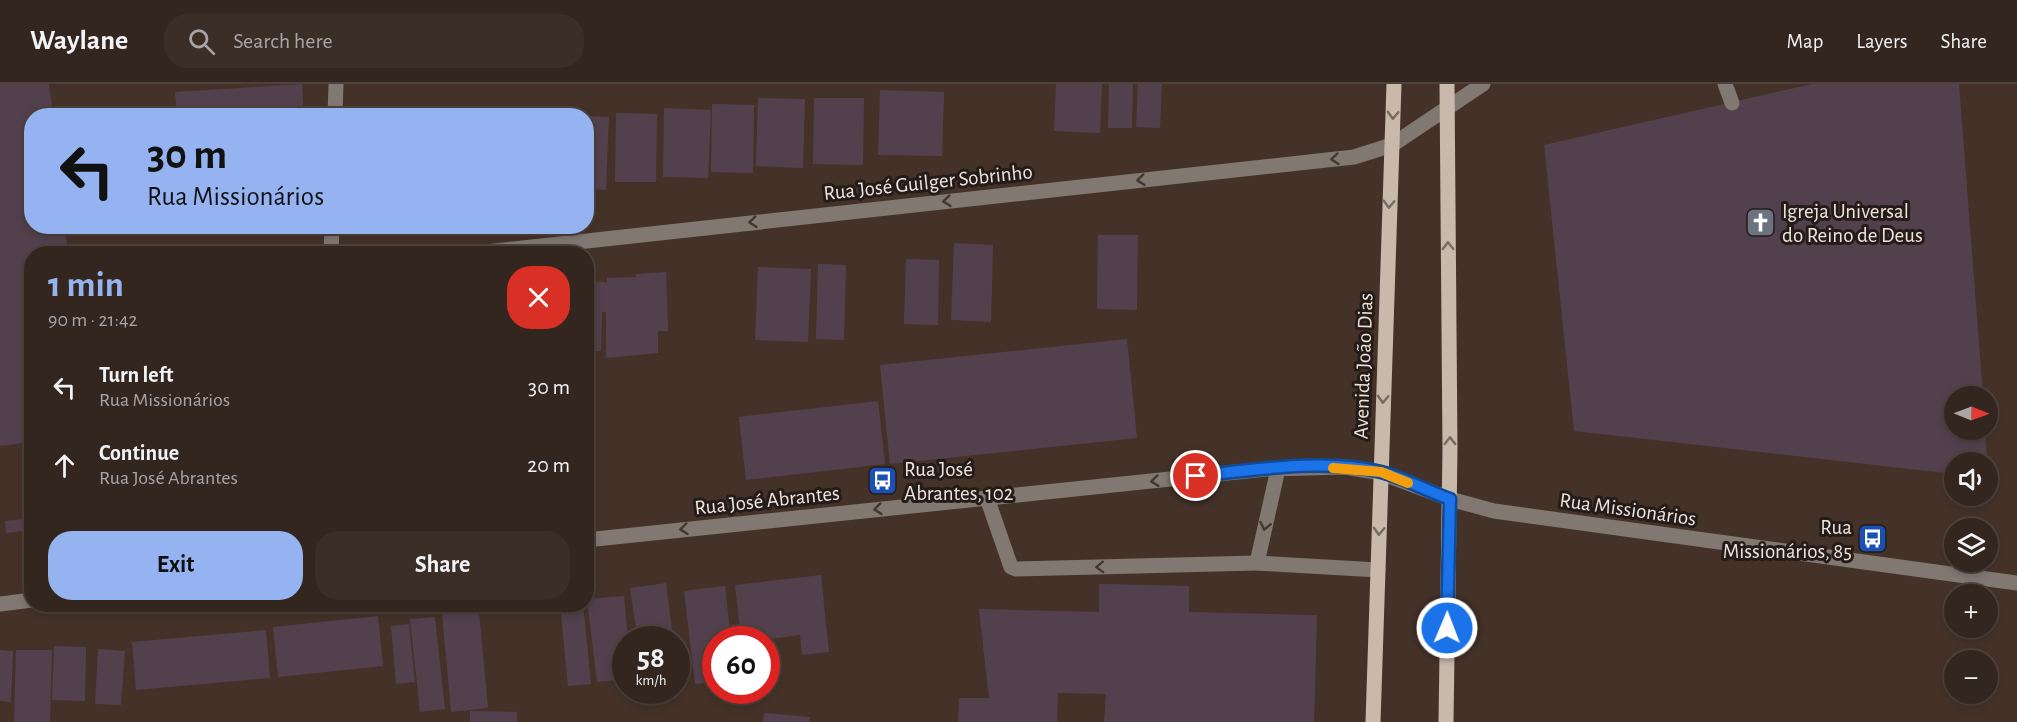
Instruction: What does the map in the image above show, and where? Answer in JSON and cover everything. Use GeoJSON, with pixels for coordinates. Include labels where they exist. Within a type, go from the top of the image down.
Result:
{"type":"FeatureCollection","features":[{"type":"Feature","properties":{"kind":"main road","name":"Avenida João Dias"},"geometry":{"type":"LineString","coordinates":[[1373,722],[1394,84]]}},
{"type":"Feature","properties":{"kind":"main road"},"geometry":{"type":"LineString","coordinates":[[1446,722],[1450,499],[1447,84]]}},
{"type":"Feature","properties":{"kind":"street"},"geometry":{"type":"LineString","coordinates":[[335,108],[336,84]]}},
{"type":"Feature","properties":{"kind":"street","name":"Rua José Guilger Sobrinho"},"geometry":{"type":"LineString","coordinates":[[541,246],[1354,157],[1392,145],[1483,84]]}},
{"type":"Feature","properties":{"kind":"street"},"geometry":{"type":"LineString","coordinates":[[1725,84],[1732,103]]}},
{"type":"Feature","properties":{"kind":"street","name":"Rua José Abrantes"},"geometry":{"type":"LineString","coordinates":[[594,539],[1278,469],[1345,467],[1381,472]]}},
{"type":"Feature","properties":{"kind":"street"},"geometry":{"type":"LineString","coordinates":[[1257,562],[1278,469]]}},
{"type":"Feature","properties":{"kind":"street","name":"Rua Missionários"},"geometry":{"type":"LineString","coordinates":[[1381,472],[1450,499],[1494,511],[2017,583]]}},
{"type":"Feature","properties":{"kind":"street"},"geometry":{"type":"LineString","coordinates":[[987,498],[1011,567],[1016,569],[1257,562],[1378,570]]}},
{"type":"Feature","properties":{"kind":"street"},"geometry":{"type":"LineString","coordinates":[[0,604],[24,601]]}},
{"type":"Feature","properties":{"kind":"building"},"geometry":{"type":"Polygon","coordinates":[[[0,84],[49,84],[52,108],[24,108],[24,234],[66,234],[67,246],[24,246],[24,443],[0,446],[0,84]]]}},
{"type":"Feature","properties":{"kind":"building"},"geometry":{"type":"Polygon","coordinates":[[[302,84],[304,108],[176,108],[175,92],[302,84]]]}},
{"type":"Feature","properties":{"kind":"building"},"geometry":{"type":"Polygon","coordinates":[[[1056,84],[1102,84],[1100,133],[1054,131],[1056,84]]]}},
{"type":"Feature","properties":{"kind":"building"},"geometry":{"type":"Polygon","coordinates":[[[1109,84],[1133,84],[1132,128],[1108,128],[1109,84]]]}},
{"type":"Feature","properties":{"kind":"building"},"geometry":{"type":"Polygon","coordinates":[[[1138,84],[1162,84],[1160,128],[1136,127],[1138,84]]]}},
{"type":"Feature","properties":{"kind":"building","name":"Igreja Universal do Reino de Deus"},"geometry":{"type":"Polygon","coordinates":[[[1812,84],[1959,84],[1982,386],[1944,386],[1944,440],[1986,440],[1986,452],[1944,452],[1944,473],[1574,431],[1544,145],[1812,84]]]}},
{"type":"Feature","properties":{"kind":"building"},"geometry":{"type":"Polygon","coordinates":[[[880,90],[944,92],[942,156],[878,155],[880,90]]]}},
{"type":"Feature","properties":{"kind":"building"},"geometry":{"type":"Polygon","coordinates":[[[758,98],[805,99],[803,168],[756,166],[758,98]]]}},
{"type":"Feature","properties":{"kind":"building"},"geometry":{"type":"Polygon","coordinates":[[[814,98],[864,98],[863,165],[813,164],[814,98]]]}},
{"type":"Feature","properties":{"kind":"building"},"geometry":{"type":"Polygon","coordinates":[[[712,104],[754,105],[753,173],[711,172],[712,104]]]}},
{"type":"Feature","properties":{"kind":"building"},"geometry":{"type":"Polygon","coordinates":[[[664,108],[711,110],[708,178],[663,177],[664,108]]]}},
{"type":"Feature","properties":{"kind":"building"},"geometry":{"type":"Polygon","coordinates":[[[616,113],[657,114],[656,182],[615,182],[616,113]]]}},
{"type":"Feature","properties":{"kind":"building"},"geometry":{"type":"Polygon","coordinates":[[[594,116],[609,117],[606,190],[594,189],[594,116]]]}},
{"type":"Feature","properties":{"kind":"building"},"geometry":{"type":"Polygon","coordinates":[[[1098,235],[1138,235],[1137,310],[1097,309],[1098,235]]]}},
{"type":"Feature","properties":{"kind":"building"},"geometry":{"type":"Polygon","coordinates":[[[954,243],[993,245],[991,322],[951,320],[954,243]]]}},
{"type":"Feature","properties":{"kind":"building"},"geometry":{"type":"Polygon","coordinates":[[[906,259],[939,260],[938,325],[904,324],[906,259]]]}},
{"type":"Feature","properties":{"kind":"building"},"geometry":{"type":"Polygon","coordinates":[[[818,264],[846,265],[844,340],[816,339],[818,264]]]}},
{"type":"Feature","properties":{"kind":"building"},"geometry":{"type":"Polygon","coordinates":[[[758,267],[811,269],[808,342],[755,340],[758,267]]]}},
{"type":"Feature","properties":{"kind":"building"},"geometry":{"type":"Polygon","coordinates":[[[666,272],[668,331],[658,331],[658,353],[606,358],[606,312],[602,312],[601,351],[594,351],[594,281],[607,282],[607,278],[636,277],[636,274],[666,272]]]}},
{"type":"Feature","properties":{"kind":"building"},"geometry":{"type":"Polygon","coordinates":[[[1127,339],[1137,438],[890,464],[880,365],[1127,339]]]}},
{"type":"Feature","properties":{"kind":"building"},"geometry":{"type":"Polygon","coordinates":[[[878,401],[885,464],[746,480],[739,417],[878,401]]]}},
{"type":"Feature","properties":{"kind":"building"},"geometry":{"type":"Polygon","coordinates":[[[24,519],[24,531],[6,533],[5,521],[24,519]]]}},
{"type":"Feature","properties":{"kind":"building"},"geometry":{"type":"Polygon","coordinates":[[[821,575],[829,652],[802,655],[800,635],[780,638],[780,626],[740,626],[735,585],[821,575]]]}},
{"type":"Feature","properties":{"kind":"building"},"geometry":{"type":"Polygon","coordinates":[[[666,583],[671,626],[636,626],[630,588],[666,583]]]}},
{"type":"Feature","properties":{"kind":"building"},"geometry":{"type":"Polygon","coordinates":[[[1099,584],[1189,586],[1189,612],[1317,615],[1314,722],[1104,722],[1106,694],[1058,693],[1057,722],[958,722],[959,698],[989,698],[979,609],[1099,612],[1099,584]]]}},
{"type":"Feature","properties":{"kind":"building"},"geometry":{"type":"Polygon","coordinates":[[[725,586],[730,626],[702,626],[702,683],[695,684],[690,626],[688,626],[684,591],[725,586]]]}},
{"type":"Feature","properties":{"kind":"building"},"geometry":{"type":"Polygon","coordinates":[[[624,596],[627,626],[612,626],[612,680],[597,682],[589,612],[594,612],[594,598],[624,596]]]}},
{"type":"Feature","properties":{"kind":"building"},"geometry":{"type":"Polygon","coordinates":[[[479,612],[488,708],[451,712],[442,614],[479,612]]]}},
{"type":"Feature","properties":{"kind":"building"},"geometry":{"type":"Polygon","coordinates":[[[561,612],[584,612],[591,684],[568,686],[561,612]]]}},
{"type":"Feature","properties":{"kind":"building"},"geometry":{"type":"Polygon","coordinates":[[[378,616],[383,666],[278,677],[273,627],[378,616]]]}},
{"type":"Feature","properties":{"kind":"building"},"geometry":{"type":"Polygon","coordinates":[[[435,617],[445,709],[420,712],[410,619],[435,617]]]}},
{"type":"Feature","properties":{"kind":"building"},"geometry":{"type":"Polygon","coordinates":[[[409,624],[415,682],[396,684],[391,626],[409,624]]]}},
{"type":"Feature","properties":{"kind":"building"},"geometry":{"type":"Polygon","coordinates":[[[266,630],[270,678],[136,690],[132,642],[266,630]]]}},
{"type":"Feature","properties":{"kind":"building"},"geometry":{"type":"Polygon","coordinates":[[[54,646],[86,647],[85,701],[52,700],[54,646]]]}},
{"type":"Feature","properties":{"kind":"building"},"geometry":{"type":"Polygon","coordinates":[[[98,649],[125,651],[121,705],[95,704],[98,649]]]}},
{"type":"Feature","properties":{"kind":"building"},"geometry":{"type":"Polygon","coordinates":[[[0,650],[13,651],[11,702],[0,701],[0,650]]]}},
{"type":"Feature","properties":{"kind":"building"},"geometry":{"type":"Polygon","coordinates":[[[16,650],[52,650],[50,722],[14,722],[16,650]]]}},
{"type":"Feature","properties":{"kind":"building"},"geometry":{"type":"Polygon","coordinates":[[[470,711],[517,712],[517,722],[470,722],[470,711]]]}},
{"type":"Feature","properties":{"kind":"building"},"geometry":{"type":"Polygon","coordinates":[[[764,713],[810,717],[809,722],[763,722],[764,713]]]}},
{"type":"Feature","properties":{"kind":"slow traffic"},"geometry":{"type":"LineString","coordinates":[[1333,468],[1345,467],[1381,472],[1408,483]]}},
{"type":"Feature","properties":{"kind":"place","name":"Igreja Universal do Reino de Deus"},"geometry":{"type":"Point","coordinates":[1761,223]}},
{"type":"Feature","properties":{"kind":"place","name":"Rua José Abrantes, 102"},"geometry":{"type":"Point","coordinates":[883,481]}},
{"type":"Feature","properties":{"kind":"place","name":"Rua Missionários, 85"},"geometry":{"type":"Point","coordinates":[1873,539]}},
{"type":"Feature","properties":{"kind":"route"},"geometry":{"type":"LineString","coordinates":[[1196,476],[1266,469],[1345,467],[1381,472],[1450,499],[1447,628]]}}]}
